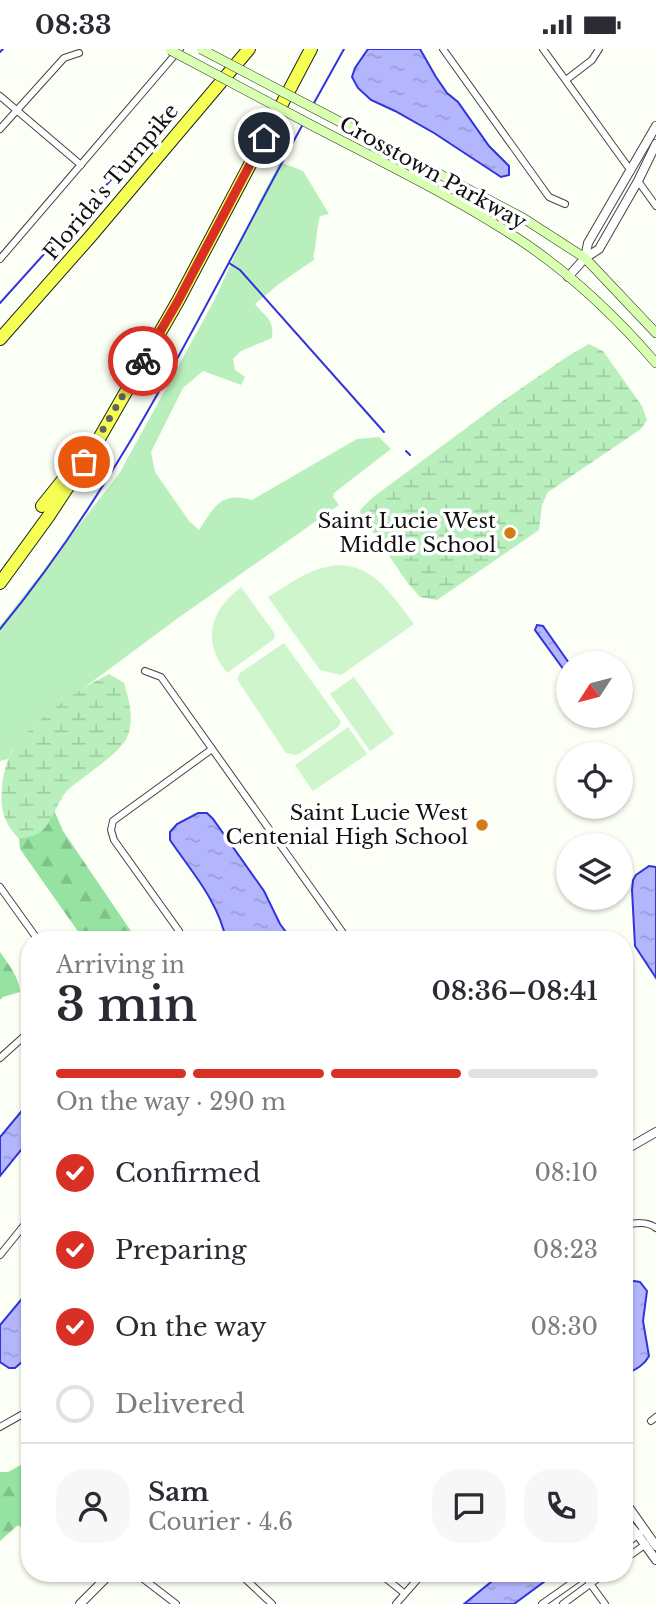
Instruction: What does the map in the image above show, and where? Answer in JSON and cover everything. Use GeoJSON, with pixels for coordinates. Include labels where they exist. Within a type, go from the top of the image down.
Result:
{"type":"FeatureCollection","features":[{"type":"Feature","properties":{"kind":"highway","name":"Florida's Turnpike"},"geometry":{"type":"LineString","coordinates":[[0,339],[249,49]]}},
{"type":"Feature","properties":{"kind":"highway"},"geometry":{"type":"LineString","coordinates":[[0,583],[48,517],[111,418],[178,301],[311,49]]}},
{"type":"Feature","properties":{"kind":"highway"},"geometry":{"type":"LineString","coordinates":[[0,349],[37,297]]}},
{"type":"Feature","properties":{"kind":"highway"},"geometry":{"type":"LineString","coordinates":[[42,506],[111,418]]}},
{"type":"Feature","properties":{"kind":"main road","name":"Crosstown Parkway"},"geometry":{"type":"LineString","coordinates":[[201,49],[523,218],[585,258],[656,333]]}},
{"type":"Feature","properties":{"kind":"main road","name":"Crosstown Parkway"},"geometry":{"type":"LineString","coordinates":[[168,50],[459,202],[527,245],[595,300],[656,363]]}},
{"type":"Feature","properties":{"kind":"street"},"geometry":{"type":"LineString","coordinates":[[0,259],[180,49]]}},
{"type":"Feature","properties":{"kind":"street"},"geometry":{"type":"LineString","coordinates":[[443,49],[549,197],[565,204]]}},
{"type":"Feature","properties":{"kind":"street"},"geometry":{"type":"LineString","coordinates":[[543,49],[631,171]]}},
{"type":"Feature","properties":{"kind":"street"},"geometry":{"type":"LineString","coordinates":[[566,80],[592,60],[599,49]]}},
{"type":"Feature","properties":{"kind":"street"},"geometry":{"type":"LineString","coordinates":[[0,129],[64,58],[79,53]]}},
{"type":"Feature","properties":{"kind":"street"},"geometry":{"type":"LineString","coordinates":[[0,96],[80,165]]}},
{"type":"Feature","properties":{"kind":"street"},"geometry":{"type":"LineString","coordinates":[[585,258],[588,243],[656,126]]}},
{"type":"Feature","properties":{"kind":"street"},"geometry":{"type":"LineString","coordinates":[[568,277],[585,258],[598,249],[638,181],[656,144]]}},
{"type":"Feature","properties":{"kind":"street"},"geometry":{"type":"LineString","coordinates":[[638,181],[656,207]]}},
{"type":"Feature","properties":{"kind":"street"},"geometry":{"type":"LineString","coordinates":[[145,671],[161,677],[342,931]]}},
{"type":"Feature","properties":{"kind":"street"},"geometry":{"type":"LineString","coordinates":[[179,931],[114,840],[111,830],[113,821],[212,749]]}},
{"type":"Feature","properties":{"kind":"street"},"geometry":{"type":"LineString","coordinates":[[0,887],[32,931]]}},
{"type":"Feature","properties":{"kind":"street"},"geometry":{"type":"LineString","coordinates":[[0,1058],[21,1039]]}},
{"type":"Feature","properties":{"kind":"street"},"geometry":{"type":"LineString","coordinates":[[633,1145],[656,1132]]}},
{"type":"Feature","properties":{"kind":"street"},"geometry":{"type":"LineString","coordinates":[[633,1224],[651,1224],[656,1227]]}},
{"type":"Feature","properties":{"kind":"street"},"geometry":{"type":"LineString","coordinates":[[0,1255],[21,1229]]}},
{"type":"Feature","properties":{"kind":"street"},"geometry":{"type":"LineString","coordinates":[[0,1427],[21,1415]]}},
{"type":"Feature","properties":{"kind":"street"},"geometry":{"type":"LineString","coordinates":[[633,1518],[641,1533]]}},
{"type":"Feature","properties":{"kind":"street"},"geometry":{"type":"LineString","coordinates":[[633,1526],[651,1543],[656,1560]]}},
{"type":"Feature","properties":{"kind":"street"},"geometry":{"type":"LineString","coordinates":[[633,1539],[641,1533]]}},
{"type":"Feature","properties":{"kind":"street"},"geometry":{"type":"LineString","coordinates":[[633,1554],[651,1543]]}},
{"type":"Feature","properties":{"kind":"street"},"geometry":{"type":"LineString","coordinates":[[80,1604],[102,1582]]}},
{"type":"Feature","properties":{"kind":"street"},"geometry":{"type":"LineString","coordinates":[[147,1582],[176,1604]]}},
{"type":"Feature","properties":{"kind":"street"},"geometry":{"type":"LineString","coordinates":[[249,1582],[272,1604]]}},
{"type":"Feature","properties":{"kind":"street"},"geometry":{"type":"LineString","coordinates":[[390,1582],[404,1593]]}},
{"type":"Feature","properties":{"kind":"street"},"geometry":{"type":"LineString","coordinates":[[396,1604],[414,1582]]}},
{"type":"Feature","properties":{"kind":"street"},"geometry":{"type":"LineString","coordinates":[[542,1604],[574,1582]]}},
{"type":"Feature","properties":{"kind":"street"},"geometry":{"type":"LineString","coordinates":[[563,1604],[593,1582]]}},
{"type":"Feature","properties":{"kind":"street"},"geometry":{"type":"LineString","coordinates":[[590,1584],[605,1604]]}},
{"type":"Feature","properties":{"kind":"green space"},"geometry":{"type":"Polygon","coordinates":[[[280,162],[303,171],[329,214],[320,216],[313,257],[315,259],[255,304],[270,322],[272,338],[241,351],[233,359],[235,370],[245,377],[241,385],[203,371],[183,388],[151,452],[155,472],[189,521],[199,530],[214,508],[226,499],[252,500],[357,439],[379,437],[391,449],[334,493],[333,497],[339,505],[178,618],[38,722],[8,759],[0,761],[0,626],[119,474],[214,301],[280,162]]]}},
{"type":"Feature","properties":{"kind":"green space"},"geometry":{"type":"Polygon","coordinates":[[[589,344],[603,351],[642,406],[647,420],[641,429],[548,492],[542,505],[539,530],[437,600],[420,597],[407,582],[360,510],[372,498],[500,403],[589,344]]]}},
{"type":"Feature","properties":{"kind":"green space"},"geometry":{"type":"Polygon","coordinates":[[[338,565],[351,566],[373,577],[391,594],[414,624],[341,675],[320,670],[268,597],[309,573],[338,565]]]}},
{"type":"Feature","properties":{"kind":"green space"},"geometry":{"type":"Polygon","coordinates":[[[241,587],[275,634],[274,639],[227,673],[214,649],[213,627],[222,606],[241,587]]]}},
{"type":"Feature","properties":{"kind":"green space"},"geometry":{"type":"Polygon","coordinates":[[[284,643],[341,722],[337,728],[295,755],[286,753],[237,679],[240,673],[284,643]]]}},
{"type":"Feature","properties":{"kind":"green space"},"geometry":{"type":"Polygon","coordinates":[[[109,674],[124,683],[131,715],[128,735],[110,757],[69,789],[44,829],[34,835],[18,838],[8,824],[2,803],[3,778],[10,755],[20,740],[43,718],[69,698],[109,674]]]}},
{"type":"Feature","properties":{"kind":"green space"},"geometry":{"type":"Polygon","coordinates":[[[354,677],[394,734],[370,751],[330,694],[354,677]]]}},
{"type":"Feature","properties":{"kind":"green space"},"geometry":{"type":"Polygon","coordinates":[[[348,727],[367,754],[313,791],[295,765],[348,727]]]}},
{"type":"Feature","properties":{"kind":"green space"},"geometry":{"type":"Polygon","coordinates":[[[54,810],[63,831],[131,931],[78,931],[20,849],[19,838],[31,835],[48,821],[54,810]]]}},
{"type":"Feature","properties":{"kind":"green space"},"geometry":{"type":"Polygon","coordinates":[[[0,952],[16,976],[20,992],[0,1000],[0,952]]]}},
{"type":"Feature","properties":{"kind":"green space"},"geometry":{"type":"Polygon","coordinates":[[[21,1465],[21,1528],[18,1525],[0,1541],[0,1472],[8,1472],[21,1465]]]}},
{"type":"Feature","properties":{"kind":"water"},"geometry":{"type":"Polygon","coordinates":[[[368,49],[420,49],[447,93],[458,102],[489,146],[509,166],[509,175],[501,177],[434,133],[371,100],[358,88],[352,77],[368,49]]]}},
{"type":"Feature","properties":{"kind":"water"},"geometry":{"type":"Polygon","coordinates":[[[537,625],[543,626],[561,651],[556,651],[556,659],[535,630],[537,625]]]}},
{"type":"Feature","properties":{"kind":"water"},"geometry":{"type":"Polygon","coordinates":[[[198,813],[207,813],[264,891],[285,931],[223,931],[211,900],[170,840],[170,832],[177,824],[198,813]]]}},
{"type":"Feature","properties":{"kind":"water"},"geometry":{"type":"Polygon","coordinates":[[[649,866],[656,867],[656,978],[635,946],[633,880],[649,866]]]}},
{"type":"Feature","properties":{"kind":"water"},"geometry":{"type":"Polygon","coordinates":[[[21,1112],[21,1150],[0,1176],[0,1137],[21,1112]]]}},
{"type":"Feature","properties":{"kind":"water"},"geometry":{"type":"Polygon","coordinates":[[[633,1281],[640,1282],[647,1291],[643,1321],[649,1356],[633,1370],[633,1281]]]}},
{"type":"Feature","properties":{"kind":"water"},"geometry":{"type":"Polygon","coordinates":[[[21,1300],[21,1363],[15,1368],[9,1368],[0,1362],[0,1325],[21,1300]]]}},
{"type":"Feature","properties":{"kind":"water"},"geometry":{"type":"Polygon","coordinates":[[[491,1582],[544,1582],[514,1604],[464,1604],[491,1582]]]}},
{"type":"Feature","properties":{"kind":"waterway"},"geometry":{"type":"LineString","coordinates":[[0,52],[3,49]]}},
{"type":"Feature","properties":{"kind":"waterway"},"geometry":{"type":"LineString","coordinates":[[314,103],[344,49]]}},
{"type":"Feature","properties":{"kind":"waterway"},"geometry":{"type":"LineString","coordinates":[[0,303],[172,112]]}},
{"type":"Feature","properties":{"kind":"waterway"},"geometry":{"type":"LineString","coordinates":[[0,629],[45,571],[126,448],[199,319],[303,124]]}},
{"type":"Feature","properties":{"kind":"waterway"},"geometry":{"type":"LineString","coordinates":[[229,263],[240,270],[384,432]]}},
{"type":"Feature","properties":{"kind":"waterway"},"geometry":{"type":"LineString","coordinates":[[406,451],[410,455]]}},
{"type":"Feature","properties":{"kind":"way so far"},"geometry":{"type":"LineString","coordinates":[[84,462],[143,361]]}},
{"type":"Feature","properties":{"kind":"place","name":"Saint Lucie West Middle School"},"geometry":{"type":"Point","coordinates":[510,533]}},
{"type":"Feature","properties":{"kind":"place","name":"Saint Lucie West Centenial High School"},"geometry":{"type":"Point","coordinates":[482,825]}},
{"type":"Feature","properties":{"kind":"route"},"geometry":{"type":"LineString","coordinates":[[143,361],[178,301],[264,138]]}}]}
